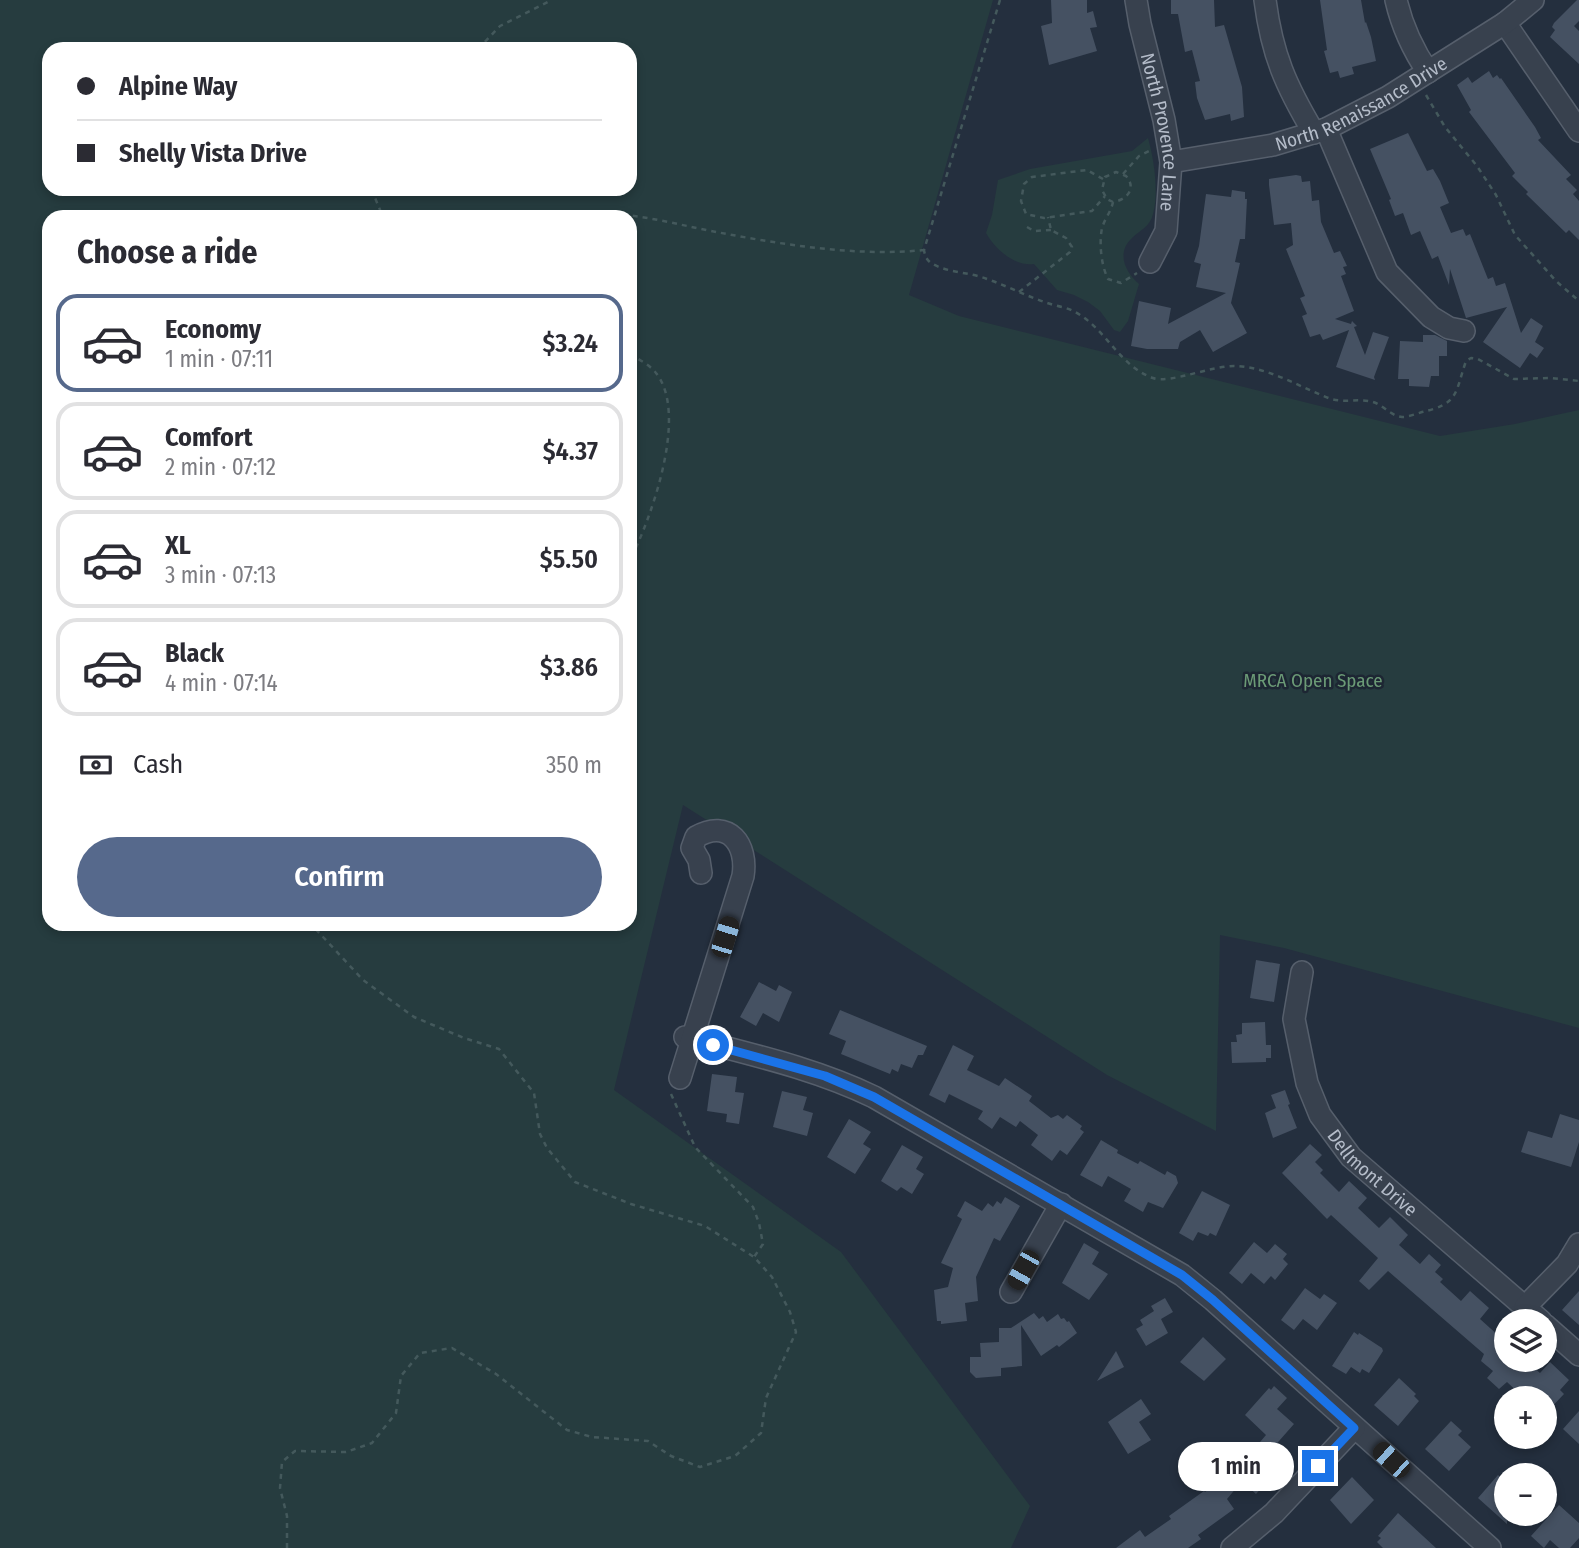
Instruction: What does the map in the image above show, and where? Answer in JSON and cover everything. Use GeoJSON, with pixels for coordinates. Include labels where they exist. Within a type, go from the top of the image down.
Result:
{"type":"FeatureCollection","features":[{"type":"Feature","properties":{"kind":"street","name":"North Provence Lane"},"geometry":{"type":"LineString","coordinates":[[1136,0],[1170,155],[1166,231],[1150,262]]}},
{"type":"Feature","properties":{"kind":"street"},"geometry":{"type":"LineString","coordinates":[[1265,0],[1278,63],[1290,94],[1320,131],[1387,272],[1405,292],[1440,322],[1448,328],[1464,331]]}},
{"type":"Feature","properties":{"kind":"street"},"geometry":{"type":"LineString","coordinates":[[1396,0],[1422,76]]}},
{"type":"Feature","properties":{"kind":"street","name":"North Renaissance Drive"},"geometry":{"type":"LineString","coordinates":[[1170,155],[1273,145],[1320,131],[1371,108],[1505,23],[1533,0]]}},
{"type":"Feature","properties":{"kind":"street"},"geometry":{"type":"LineString","coordinates":[[1505,23],[1579,131]]}},
{"type":"Feature","properties":{"kind":"street"},"geometry":{"type":"LineString","coordinates":[[674,1083],[743,876],[745,858],[737,840],[715,830],[696,837],[692,848],[699,860],[701,873]]}},
{"type":"Feature","properties":{"kind":"street","name":"Dellmont Drive"},"geometry":{"type":"LineString","coordinates":[[1302,972],[1294,1019],[1307,1083],[1321,1115],[1351,1157],[1527,1309]]}},
{"type":"Feature","properties":{"kind":"street"},"geometry":{"type":"LineString","coordinates":[[688,1038],[801,1068],[845,1083],[874,1097],[1182,1275],[1490,1548]]}},
{"type":"Feature","properties":{"kind":"street"},"geometry":{"type":"LineString","coordinates":[[1011,1292],[1061,1204]]}},
{"type":"Feature","properties":{"kind":"street"},"geometry":{"type":"LineString","coordinates":[[1525,1307],[1557,1272],[1567,1265],[1579,1244]]}},
{"type":"Feature","properties":{"kind":"street","name":"Dellmont Drive"},"geometry":{"type":"LineString","coordinates":[[1557,1335],[1579,1355]]}},
{"type":"Feature","properties":{"kind":"street"},"geometry":{"type":"LineString","coordinates":[[1232,1548],[1274,1513],[1354,1428]]}},
{"type":"Feature","properties":{"kind":"path"},"geometry":{"type":"LineString","coordinates":[[485,42],[500,26],[552,0]]}},
{"type":"Feature","properties":{"kind":"path"},"geometry":{"type":"LineString","coordinates":[[1000,0],[924,250],[925,257],[941,268],[988,279],[1041,303],[1068,309],[1105,335],[1117,353],[1130,364],[1150,377],[1161,380],[1234,366],[1280,376],[1331,399],[1370,401],[1403,417],[1442,408],[1451,402],[1466,361],[1471,358],[1478,359],[1514,379],[1550,378],[1579,381]]}},
{"type":"Feature","properties":{"kind":"path"},"geometry":{"type":"LineString","coordinates":[[1422,76],[1445,127],[1477,166],[1496,195],[1515,235],[1556,281],[1579,301]]}},
{"type":"Feature","properties":{"kind":"path"},"geometry":{"type":"LineString","coordinates":[[1124,174],[1129,165],[1148,151],[1170,155]]}},
{"type":"Feature","properties":{"kind":"path"},"geometry":{"type":"LineString","coordinates":[[1104,180],[1087,170],[1032,177],[1024,184],[1021,192],[1023,208],[1026,214],[1033,217],[1092,211],[1105,196]]}},
{"type":"Feature","properties":{"kind":"path"},"geometry":{"type":"LineString","coordinates":[[1113,202],[1102,190],[1104,180],[1116,172],[1124,174],[1130,180],[1130,192],[1125,198],[1113,202],[1102,229],[1101,247],[1105,274],[1108,279],[1121,284],[1133,277]]}},
{"type":"Feature","properties":{"kind":"path"},"geometry":{"type":"LineString","coordinates":[[637,215],[771,243],[812,248],[924,250]]}},
{"type":"Feature","properties":{"kind":"path"},"geometry":{"type":"LineString","coordinates":[[1048,217],[1051,230]]}},
{"type":"Feature","properties":{"kind":"path"},"geometry":{"type":"LineString","coordinates":[[1018,293],[1070,252],[1071,243],[1051,230],[1034,231],[1027,227]]}},
{"type":"Feature","properties":{"kind":"path"},"geometry":{"type":"LineString","coordinates":[[637,359],[656,373],[669,402],[668,448],[643,534],[637,546]]}},
{"type":"Feature","properties":{"kind":"path"},"geometry":{"type":"LineString","coordinates":[[287,1548],[287,1516],[280,1488],[282,1462],[295,1451],[346,1452],[372,1443],[396,1413],[401,1376],[420,1353],[452,1348],[496,1374],[567,1430],[592,1437],[648,1441],[671,1456],[699,1467],[735,1456],[761,1433],[766,1398],[796,1332],[790,1312],[772,1277],[754,1257],[705,1226],[631,1204],[575,1182],[547,1148],[540,1134],[534,1093],[499,1049],[414,1017],[363,980],[318,931]]}},
{"type":"Feature","properties":{"kind":"path"},"geometry":{"type":"LineString","coordinates":[[674,1083],[695,1147],[752,1207],[759,1223],[763,1244],[754,1257]]}},
{"type":"Feature","properties":{"kind":"green space","name":"MRCA Open Space"},"geometry":{"type":"Polygon","coordinates":[[[0,0],[993,0],[909,295],[959,316],[1440,436],[1579,410],[1579,1028],[1284,948],[1220,935],[1216,1131],[1107,1075],[683,805],[614,1090],[841,1252],[1030,1506],[1011,1548],[0,1548],[0,0]]]}},
{"type":"Feature","properties":{"kind":"green space"},"geometry":{"type":"Polygon","coordinates":[[[1148,138],[1155,176],[1155,206],[1150,222],[1132,238],[1124,250],[1126,268],[1139,284],[1128,321],[1120,332],[1114,330],[1100,311],[1088,302],[1057,290],[1034,264],[1020,263],[1006,256],[986,233],[998,180],[1030,169],[1132,151],[1148,138]]]}},
{"type":"Feature","properties":{"kind":"building"},"geometry":{"type":"Polygon","coordinates":[[[1051,0],[1087,0],[1087,13],[1093,11],[1097,27],[1090,28],[1097,51],[1049,65],[1041,26],[1052,23],[1051,0]]]}},
{"type":"Feature","properties":{"kind":"building"},"geometry":{"type":"Polygon","coordinates":[[[1171,0],[1214,0],[1215,27],[1224,25],[1242,87],[1244,117],[1231,121],[1230,114],[1205,120],[1197,98],[1195,82],[1200,81],[1192,50],[1185,52],[1178,14],[1171,14],[1171,0]]]}},
{"type":"Feature","properties":{"kind":"building"},"geometry":{"type":"Polygon","coordinates":[[[1320,0],[1361,0],[1376,61],[1352,67],[1354,74],[1340,78],[1338,71],[1330,73],[1324,51],[1327,50],[1320,0]]]}},
{"type":"Feature","properties":{"kind":"building"},"geometry":{"type":"Polygon","coordinates":[[[1577,0],[1579,21],[1574,26],[1579,31],[1579,64],[1550,37],[1555,30],[1552,27],[1554,23],[1577,0]]]}},
{"type":"Feature","properties":{"kind":"building"},"geometry":{"type":"Polygon","coordinates":[[[1489,71],[1493,78],[1497,75],[1501,78],[1535,127],[1541,138],[1538,140],[1571,175],[1566,179],[1577,190],[1573,194],[1579,201],[1579,240],[1569,230],[1566,233],[1526,194],[1528,192],[1512,176],[1515,173],[1469,112],[1471,110],[1457,85],[1468,77],[1472,83],[1489,71]]]}},
{"type":"Feature","properties":{"kind":"building"},"geometry":{"type":"Polygon","coordinates":[[[1408,133],[1427,171],[1433,169],[1440,181],[1449,203],[1440,207],[1451,233],[1463,229],[1466,236],[1470,234],[1488,279],[1493,277],[1496,286],[1505,283],[1521,333],[1531,318],[1543,326],[1535,342],[1544,348],[1537,358],[1530,353],[1520,368],[1483,342],[1507,307],[1466,318],[1450,269],[1449,285],[1438,256],[1432,259],[1420,231],[1411,235],[1403,213],[1395,216],[1389,200],[1391,199],[1370,149],[1408,133]]]}},
{"type":"Feature","properties":{"kind":"building"},"geometry":{"type":"Polygon","coordinates":[[[1301,176],[1302,182],[1310,181],[1312,201],[1319,200],[1321,222],[1334,253],[1340,251],[1347,266],[1343,267],[1346,274],[1341,276],[1354,311],[1335,319],[1351,324],[1352,321],[1357,326],[1354,327],[1365,355],[1373,332],[1389,337],[1375,380],[1336,367],[1349,330],[1323,340],[1320,334],[1310,337],[1302,316],[1307,314],[1300,298],[1305,296],[1286,249],[1293,245],[1291,223],[1274,225],[1269,185],[1269,179],[1301,176]]]}},
{"type":"Feature","properties":{"kind":"building"},"geometry":{"type":"Polygon","coordinates":[[[1232,190],[1245,192],[1247,199],[1245,239],[1240,239],[1235,262],[1240,263],[1231,303],[1247,333],[1213,352],[1200,330],[1180,342],[1178,349],[1131,346],[1139,301],[1171,308],[1168,324],[1226,293],[1196,287],[1201,264],[1194,262],[1199,246],[1206,194],[1231,197],[1232,190]]]}},
{"type":"Feature","properties":{"kind":"building"},"geometry":{"type":"Polygon","coordinates":[[[1423,335],[1435,335],[1447,341],[1447,356],[1439,356],[1439,376],[1431,376],[1429,387],[1409,386],[1409,379],[1398,379],[1400,341],[1423,342],[1423,335]]]}},
{"type":"Feature","properties":{"kind":"building"},"geometry":{"type":"Polygon","coordinates":[[[1256,960],[1280,964],[1274,1002],[1250,998],[1256,960]]]}},
{"type":"Feature","properties":{"kind":"building"},"geometry":{"type":"Polygon","coordinates":[[[759,982],[776,991],[779,985],[792,992],[779,1022],[763,1013],[756,1026],[740,1017],[759,982]]]}},
{"type":"Feature","properties":{"kind":"building"},"geometry":{"type":"Polygon","coordinates":[[[840,1010],[927,1046],[923,1055],[918,1055],[912,1068],[901,1064],[898,1072],[892,1069],[890,1074],[841,1054],[846,1041],[829,1034],[840,1010]]]}},
{"type":"Feature","properties":{"kind":"building"},"geometry":{"type":"Polygon","coordinates":[[[1265,1022],[1266,1045],[1271,1045],[1271,1058],[1266,1058],[1266,1062],[1232,1063],[1231,1042],[1237,1042],[1236,1035],[1242,1034],[1242,1023],[1265,1022]]]}},
{"type":"Feature","properties":{"kind":"building"},"geometry":{"type":"Polygon","coordinates":[[[953,1045],[974,1056],[967,1070],[999,1086],[1005,1078],[1032,1096],[1029,1101],[1051,1118],[1058,1115],[1063,1119],[1067,1115],[1082,1126],[1080,1129],[1084,1132],[1067,1155],[1060,1150],[1052,1161],[1031,1145],[1038,1135],[1020,1121],[1016,1127],[1000,1117],[992,1129],[978,1119],[983,1111],[949,1094],[945,1103],[929,1095],[953,1045]]]}},
{"type":"Feature","properties":{"kind":"building"},"geometry":{"type":"Polygon","coordinates":[[[712,1074],[737,1077],[735,1092],[744,1093],[739,1124],[726,1122],[727,1114],[707,1111],[712,1074]]]}},
{"type":"Feature","properties":{"kind":"building"},"geometry":{"type":"Polygon","coordinates":[[[1285,1090],[1297,1128],[1273,1138],[1265,1113],[1276,1108],[1271,1095],[1285,1090]]]}},
{"type":"Feature","properties":{"kind":"building"},"geometry":{"type":"Polygon","coordinates":[[[782,1091],[807,1097],[803,1110],[813,1113],[807,1136],[773,1127],[782,1091]]]}},
{"type":"Feature","properties":{"kind":"building"},"geometry":{"type":"Polygon","coordinates":[[[1560,1114],[1579,1120],[1579,1142],[1571,1167],[1521,1152],[1528,1131],[1552,1138],[1560,1114]]]}},
{"type":"Feature","properties":{"kind":"building"},"geometry":{"type":"Polygon","coordinates":[[[849,1119],[871,1132],[863,1144],[871,1149],[855,1174],[827,1157],[849,1119]]]}},
{"type":"Feature","properties":{"kind":"building"},"geometry":{"type":"Polygon","coordinates":[[[1101,1140],[1118,1150],[1117,1153],[1138,1164],[1140,1161],[1165,1175],[1167,1171],[1176,1176],[1178,1183],[1163,1208],[1148,1202],[1143,1212],[1124,1201],[1131,1189],[1108,1176],[1102,1187],[1080,1175],[1101,1140]]]}},
{"type":"Feature","properties":{"kind":"building"},"geometry":{"type":"Polygon","coordinates":[[[1310,1144],[1322,1155],[1315,1162],[1323,1170],[1320,1173],[1339,1192],[1349,1181],[1367,1198],[1358,1208],[1379,1228],[1390,1217],[1408,1235],[1399,1245],[1420,1264],[1429,1254],[1441,1265],[1435,1272],[1443,1279],[1440,1282],[1461,1301],[1470,1291],[1489,1308],[1480,1319],[1494,1332],[1494,1372],[1540,1373],[1557,1372],[1557,1369],[1569,1380],[1560,1390],[1564,1394],[1557,1401],[1557,1386],[1511,1386],[1507,1382],[1502,1386],[1496,1386],[1487,1378],[1493,1371],[1481,1361],[1484,1354],[1388,1271],[1369,1290],[1359,1281],[1378,1258],[1331,1215],[1327,1219],[1282,1173],[1310,1144]]]}},
{"type":"Feature","properties":{"kind":"building"},"geometry":{"type":"Polygon","coordinates":[[[902,1145],[923,1157],[916,1169],[924,1174],[912,1194],[901,1187],[897,1191],[881,1181],[902,1145]]]}},
{"type":"Feature","properties":{"kind":"building"},"geometry":{"type":"Polygon","coordinates":[[[1202,1191],[1230,1205],[1216,1236],[1198,1232],[1193,1241],[1179,1233],[1202,1191]]]}},
{"type":"Feature","properties":{"kind":"building"},"geometry":{"type":"Polygon","coordinates":[[[1005,1197],[1020,1206],[1000,1241],[994,1238],[976,1277],[978,1301],[965,1303],[967,1321],[941,1324],[941,1321],[937,1321],[934,1290],[948,1287],[953,1268],[941,1263],[962,1219],[957,1216],[965,1201],[982,1211],[988,1203],[993,1207],[997,1201],[1001,1204],[1005,1197]]]}},
{"type":"Feature","properties":{"kind":"building"},"geometry":{"type":"Polygon","coordinates":[[[1254,1242],[1267,1253],[1275,1244],[1287,1254],[1283,1259],[1288,1264],[1275,1280],[1271,1276],[1264,1284],[1251,1273],[1242,1284],[1229,1273],[1254,1242]]]}},
{"type":"Feature","properties":{"kind":"building"},"geometry":{"type":"Polygon","coordinates":[[[1084,1243],[1099,1252],[1092,1264],[1108,1274],[1089,1300],[1062,1283],[1084,1243]]]}},
{"type":"Feature","properties":{"kind":"building"},"geometry":{"type":"Polygon","coordinates":[[[1305,1288],[1320,1299],[1324,1294],[1337,1303],[1317,1330],[1303,1319],[1294,1330],[1281,1320],[1305,1288]]]}},
{"type":"Feature","properties":{"kind":"building"},"geometry":{"type":"Polygon","coordinates":[[[1579,1291],[1579,1325],[1562,1310],[1579,1291]]]}},
{"type":"Feature","properties":{"kind":"building"},"geometry":{"type":"Polygon","coordinates":[[[1165,1298],[1173,1312],[1161,1319],[1168,1333],[1146,1346],[1136,1329],[1143,1325],[1140,1320],[1154,1311],[1151,1306],[1165,1298]]]}},
{"type":"Feature","properties":{"kind":"building"},"geometry":{"type":"Polygon","coordinates":[[[1034,1313],[1039,1319],[1043,1316],[1047,1322],[1058,1314],[1061,1319],[1069,1321],[1077,1333],[1059,1347],[1057,1345],[1041,1356],[1021,1325],[1022,1366],[1001,1368],[1001,1376],[976,1378],[970,1372],[970,1357],[981,1357],[980,1343],[999,1342],[999,1328],[1011,1328],[1034,1313]]]}},
{"type":"Feature","properties":{"kind":"building"},"geometry":{"type":"Polygon","coordinates":[[[1354,1332],[1382,1348],[1383,1351],[1369,1373],[1362,1369],[1360,1373],[1351,1367],[1346,1374],[1332,1366],[1354,1332]]]}},
{"type":"Feature","properties":{"kind":"building"},"geometry":{"type":"Polygon","coordinates":[[[1203,1337],[1226,1359],[1204,1381],[1180,1362],[1203,1337]]]}},
{"type":"Feature","properties":{"kind":"building"},"geometry":{"type":"Polygon","coordinates":[[[1116,1351],[1124,1367],[1097,1381],[1116,1351]]]}},
{"type":"Feature","properties":{"kind":"building"},"geometry":{"type":"Polygon","coordinates":[[[1399,1378],[1416,1394],[1414,1396],[1419,1401],[1398,1426],[1374,1405],[1399,1378]]]}},
{"type":"Feature","properties":{"kind":"building"},"geometry":{"type":"Polygon","coordinates":[[[1274,1386],[1287,1398],[1277,1409],[1294,1424],[1264,1458],[1278,1470],[1256,1494],[1242,1481],[1227,1499],[1234,1509],[1198,1535],[1201,1539],[1188,1548],[1116,1548],[1140,1530],[1145,1537],[1171,1519],[1169,1516],[1216,1484],[1220,1489],[1266,1435],[1245,1415],[1269,1388],[1271,1390],[1274,1386]]]}},
{"type":"Feature","properties":{"kind":"building"},"geometry":{"type":"Polygon","coordinates":[[[1141,1399],[1151,1414],[1139,1422],[1151,1440],[1128,1454],[1108,1422],[1141,1399]]]}},
{"type":"Feature","properties":{"kind":"building"},"geometry":{"type":"Polygon","coordinates":[[[1579,1411],[1579,1444],[1563,1429],[1579,1411]]]}},
{"type":"Feature","properties":{"kind":"building"},"geometry":{"type":"Polygon","coordinates":[[[1451,1421],[1462,1431],[1458,1435],[1471,1447],[1449,1471],[1425,1449],[1451,1421]]]}},
{"type":"Feature","properties":{"kind":"building"},"geometry":{"type":"Polygon","coordinates":[[[1352,1477],[1374,1500],[1351,1524],[1330,1500],[1352,1477]]]}},
{"type":"Feature","properties":{"kind":"building"},"geometry":{"type":"Polygon","coordinates":[[[1494,1480],[1494,1512],[1478,1498],[1494,1480]]]}},
{"type":"Feature","properties":{"kind":"building"},"geometry":{"type":"Polygon","coordinates":[[[1559,1505],[1579,1523],[1579,1538],[1570,1548],[1559,1548],[1550,1540],[1544,1548],[1531,1536],[1540,1526],[1557,1526],[1559,1505]]]}},
{"type":"Feature","properties":{"kind":"building"},"geometry":{"type":"Polygon","coordinates":[[[1398,1513],[1436,1548],[1383,1548],[1377,1542],[1381,1538],[1378,1536],[1398,1513]]]}},
{"type":"Feature","properties":{"kind":"route"},"geometry":{"type":"LineString","coordinates":[[713,1045],[801,1068],[845,1083],[874,1097],[1182,1275],[1354,1428],[1318,1466]]}}]}
